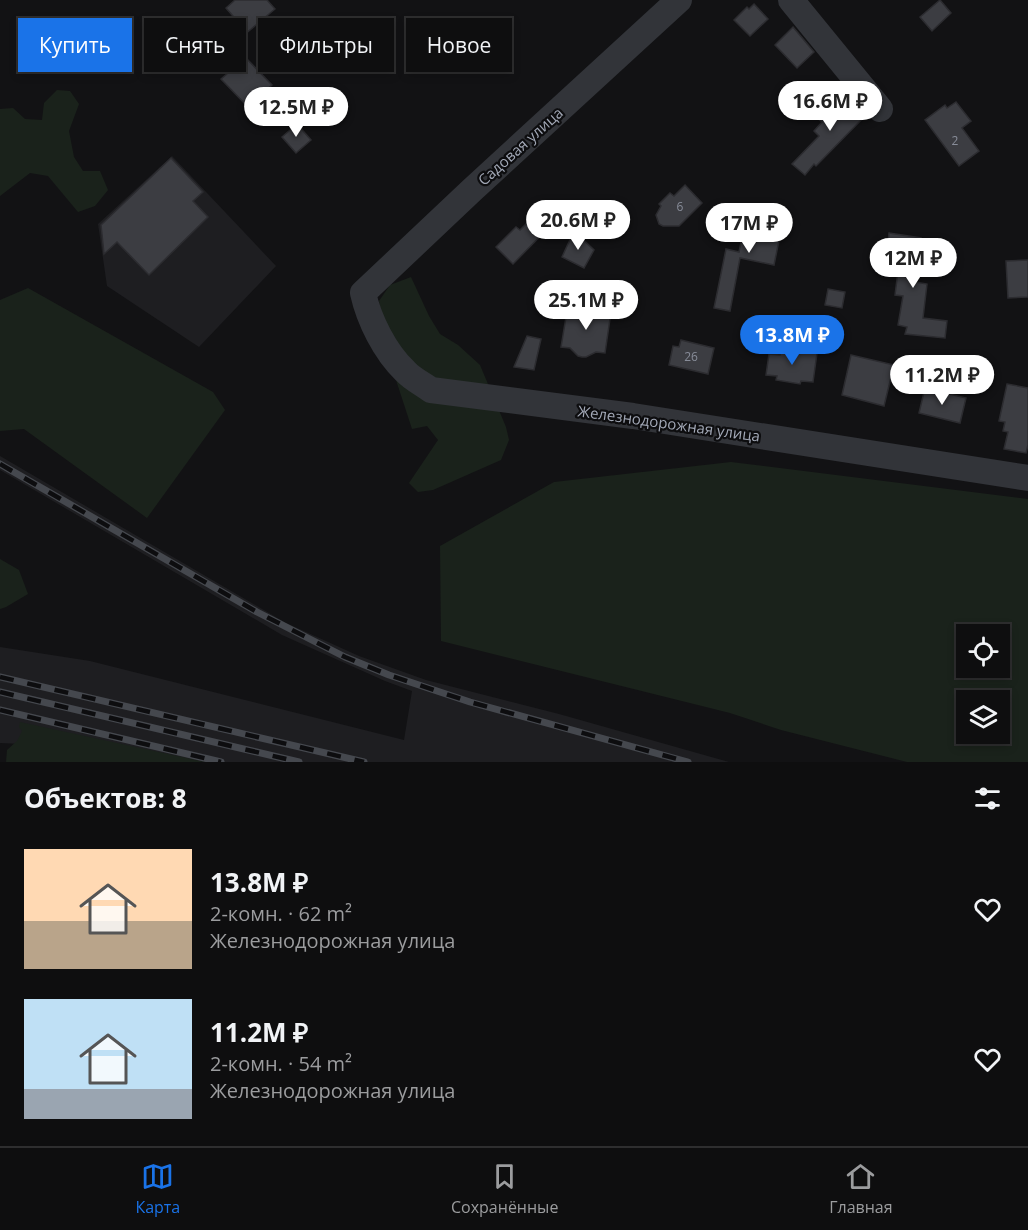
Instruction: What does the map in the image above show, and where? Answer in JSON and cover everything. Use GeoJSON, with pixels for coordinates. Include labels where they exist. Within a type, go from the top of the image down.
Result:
{"type":"FeatureCollection","features":[{"type":"Feature","properties":{"kind":"street","name":"Садовая улица"},"geometry":{"type":"LineString","coordinates":[[363,293],[680,0]]}},
{"type":"Feature","properties":{"kind":"street"},"geometry":{"type":"LineString","coordinates":[[791,0],[880,109]]}},
{"type":"Feature","properties":{"kind":"street","name":"Железнодорожная улица"},"geometry":{"type":"LineString","coordinates":[[363,293],[366,309],[384,346],[405,371],[431,390],[633,416],[1028,478]]}},
{"type":"Feature","properties":{"kind":"shaded area"},"geometry":{"type":"Polygon","coordinates":[[[57,90],[70,91],[79,104],[69,131],[74,157],[83,171],[100,171],[108,190],[95,206],[78,212],[48,176],[30,173],[0,196],[0,109],[13,108],[25,119],[42,120],[44,103],[57,90]]]}},
{"type":"Feature","properties":{"kind":"shaded area"},"geometry":{"type":"Polygon","coordinates":[[[172,156],[276,266],[199,347],[107,286],[98,224],[172,156]]]}},
{"type":"Feature","properties":{"kind":"shaded area"},"geometry":{"type":"Polygon","coordinates":[[[411,277],[440,334],[458,345],[480,365],[506,427],[509,440],[501,460],[433,490],[418,492],[409,483],[438,440],[427,426],[412,429],[396,380],[401,351],[384,326],[379,301],[390,285],[411,277]]]}},
{"type":"Feature","properties":{"kind":"shaded area"},"geometry":{"type":"Polygon","coordinates":[[[28,288],[213,392],[225,410],[147,518],[24,429],[0,431],[0,300],[28,288]]]}},
{"type":"Feature","properties":{"kind":"shaded area"},"geometry":{"type":"Polygon","coordinates":[[[0,456],[286,623],[359,656],[426,680],[559,714],[729,762],[136,762],[68,746],[0,743],[0,647],[90,661],[404,740],[412,691],[282,635],[0,470],[0,456]]]}},
{"type":"Feature","properties":{"kind":"shaded area"},"geometry":{"type":"Polygon","coordinates":[[[731,462],[1028,499],[1028,762],[907,762],[781,730],[730,713],[441,641],[440,546],[554,482],[731,462]]]}},
{"type":"Feature","properties":{"kind":"shaded area"},"geometry":{"type":"Polygon","coordinates":[[[0,559],[19,570],[28,594],[0,609],[0,559]]]}},
{"type":"Feature","properties":{"kind":"shaded area"},"geometry":{"type":"Polygon","coordinates":[[[20,722],[205,762],[6,762],[7,750],[17,741],[22,731],[19,727],[20,722]]]}},
{"type":"Feature","properties":{"kind":"building"},"geometry":{"type":"Polygon","coordinates":[[[235,0],[267,0],[275,9],[264,18],[258,18],[258,23],[246,33],[246,18],[235,18],[226,8],[235,0]]]}},
{"type":"Feature","properties":{"kind":"building"},"geometry":{"type":"Polygon","coordinates":[[[940,0],[951,13],[932,31],[920,17],[940,0]]]}},
{"type":"Feature","properties":{"kind":"building"},"geometry":{"type":"Polygon","coordinates":[[[754,4],[768,19],[750,36],[734,20],[747,7],[749,9],[754,4]]]}},
{"type":"Feature","properties":{"kind":"building"},"geometry":{"type":"Polygon","coordinates":[[[793,27],[814,52],[797,68],[775,45],[793,27]]]}},
{"type":"Feature","properties":{"kind":"building"},"geometry":{"type":"Polygon","coordinates":[[[246,58],[272,85],[248,107],[221,79],[229,72],[246,72],[246,58]]]}},
{"type":"Feature","properties":{"kind":"building"},"geometry":{"type":"Polygon","coordinates":[[[848,97],[865,116],[805,175],[792,164],[819,136],[814,131],[822,122],[816,117],[835,98],[841,104],[848,97]]]}},
{"type":"Feature","properties":{"kind":"building"},"geometry":{"type":"Polygon","coordinates":[[[956,102],[971,121],[962,128],[979,151],[959,166],[925,120],[945,105],[947,108],[956,102]]]}},
{"type":"Feature","properties":{"kind":"building"},"geometry":{"type":"Polygon","coordinates":[[[297,124],[311,140],[296,153],[282,137],[297,124]]]}},
{"type":"Feature","properties":{"kind":"building"},"geometry":{"type":"Polygon","coordinates":[[[171,158],[203,192],[193,201],[208,217],[149,275],[117,242],[104,254],[101,225],[171,158]]]}},
{"type":"Feature","properties":{"kind":"building"},"geometry":{"type":"Polygon","coordinates":[[[685,185],[702,203],[679,226],[659,224],[656,215],[661,206],[659,204],[670,193],[674,196],[685,185]]]}},
{"type":"Feature","properties":{"kind":"building"},"geometry":{"type":"Polygon","coordinates":[[[552,203],[561,215],[513,264],[496,247],[516,227],[520,230],[552,203]]]}},
{"type":"Feature","properties":{"kind":"building"},"geometry":{"type":"Polygon","coordinates":[[[747,212],[783,221],[774,265],[740,258],[730,311],[714,308],[726,249],[739,252],[747,212]]]}},
{"type":"Feature","properties":{"kind":"building"},"geometry":{"type":"Polygon","coordinates":[[[574,231],[594,250],[584,268],[562,257],[574,231]]]}},
{"type":"Feature","properties":{"kind":"building"},"geometry":{"type":"Polygon","coordinates":[[[889,233],[921,238],[915,282],[927,284],[923,318],[947,321],[945,338],[905,334],[907,327],[898,325],[903,296],[895,295],[900,255],[887,253],[889,233]]]}},
{"type":"Feature","properties":{"kind":"building"},"geometry":{"type":"Polygon","coordinates":[[[1028,260],[1028,297],[1008,298],[1006,261],[1028,260]]]}},
{"type":"Feature","properties":{"kind":"building"},"geometry":{"type":"Polygon","coordinates":[[[828,289],[845,292],[842,308],[825,305],[828,289]]]}},
{"type":"Feature","properties":{"kind":"building"},"geometry":{"type":"Polygon","coordinates":[[[568,305],[611,312],[605,353],[596,352],[582,357],[570,348],[561,347],[568,305]]]}},
{"type":"Feature","properties":{"kind":"building"},"geometry":{"type":"Polygon","coordinates":[[[527,336],[541,339],[534,370],[514,367],[527,336]]]}},
{"type":"Feature","properties":{"kind":"building"},"geometry":{"type":"Polygon","coordinates":[[[681,340],[714,348],[708,374],[669,365],[673,346],[679,347],[681,340]]]}},
{"type":"Feature","properties":{"kind":"building"},"geometry":{"type":"Polygon","coordinates":[[[782,347],[817,353],[813,382],[801,381],[800,384],[776,380],[777,376],[766,375],[769,354],[780,355],[782,347]]]}},
{"type":"Feature","properties":{"kind":"building"},"geometry":{"type":"Polygon","coordinates":[[[851,355],[894,365],[884,406],[842,395],[851,355]]]}},
{"type":"Feature","properties":{"kind":"building"},"geometry":{"type":"Polygon","coordinates":[[[1007,384],[1028,388],[1026,453],[1004,449],[1008,432],[1003,431],[1005,422],[999,421],[1007,384]]]}},
{"type":"Feature","properties":{"kind":"building"},"geometry":{"type":"Polygon","coordinates":[[[925,388],[966,398],[960,423],[919,413],[925,388]]]}},
{"type":"Feature","properties":{"kind":"railway"},"geometry":{"type":"LineString","coordinates":[[0,464],[257,612],[345,657],[389,675],[470,702],[688,762]]}},
{"type":"Feature","properties":{"kind":"railway"},"geometry":{"type":"LineString","coordinates":[[0,677],[364,762]]}},
{"type":"Feature","properties":{"kind":"railway"},"geometry":{"type":"LineString","coordinates":[[0,692],[299,762]]}},
{"type":"Feature","properties":{"kind":"railway"},"geometry":{"type":"LineString","coordinates":[[0,710],[221,762]]}}]}
